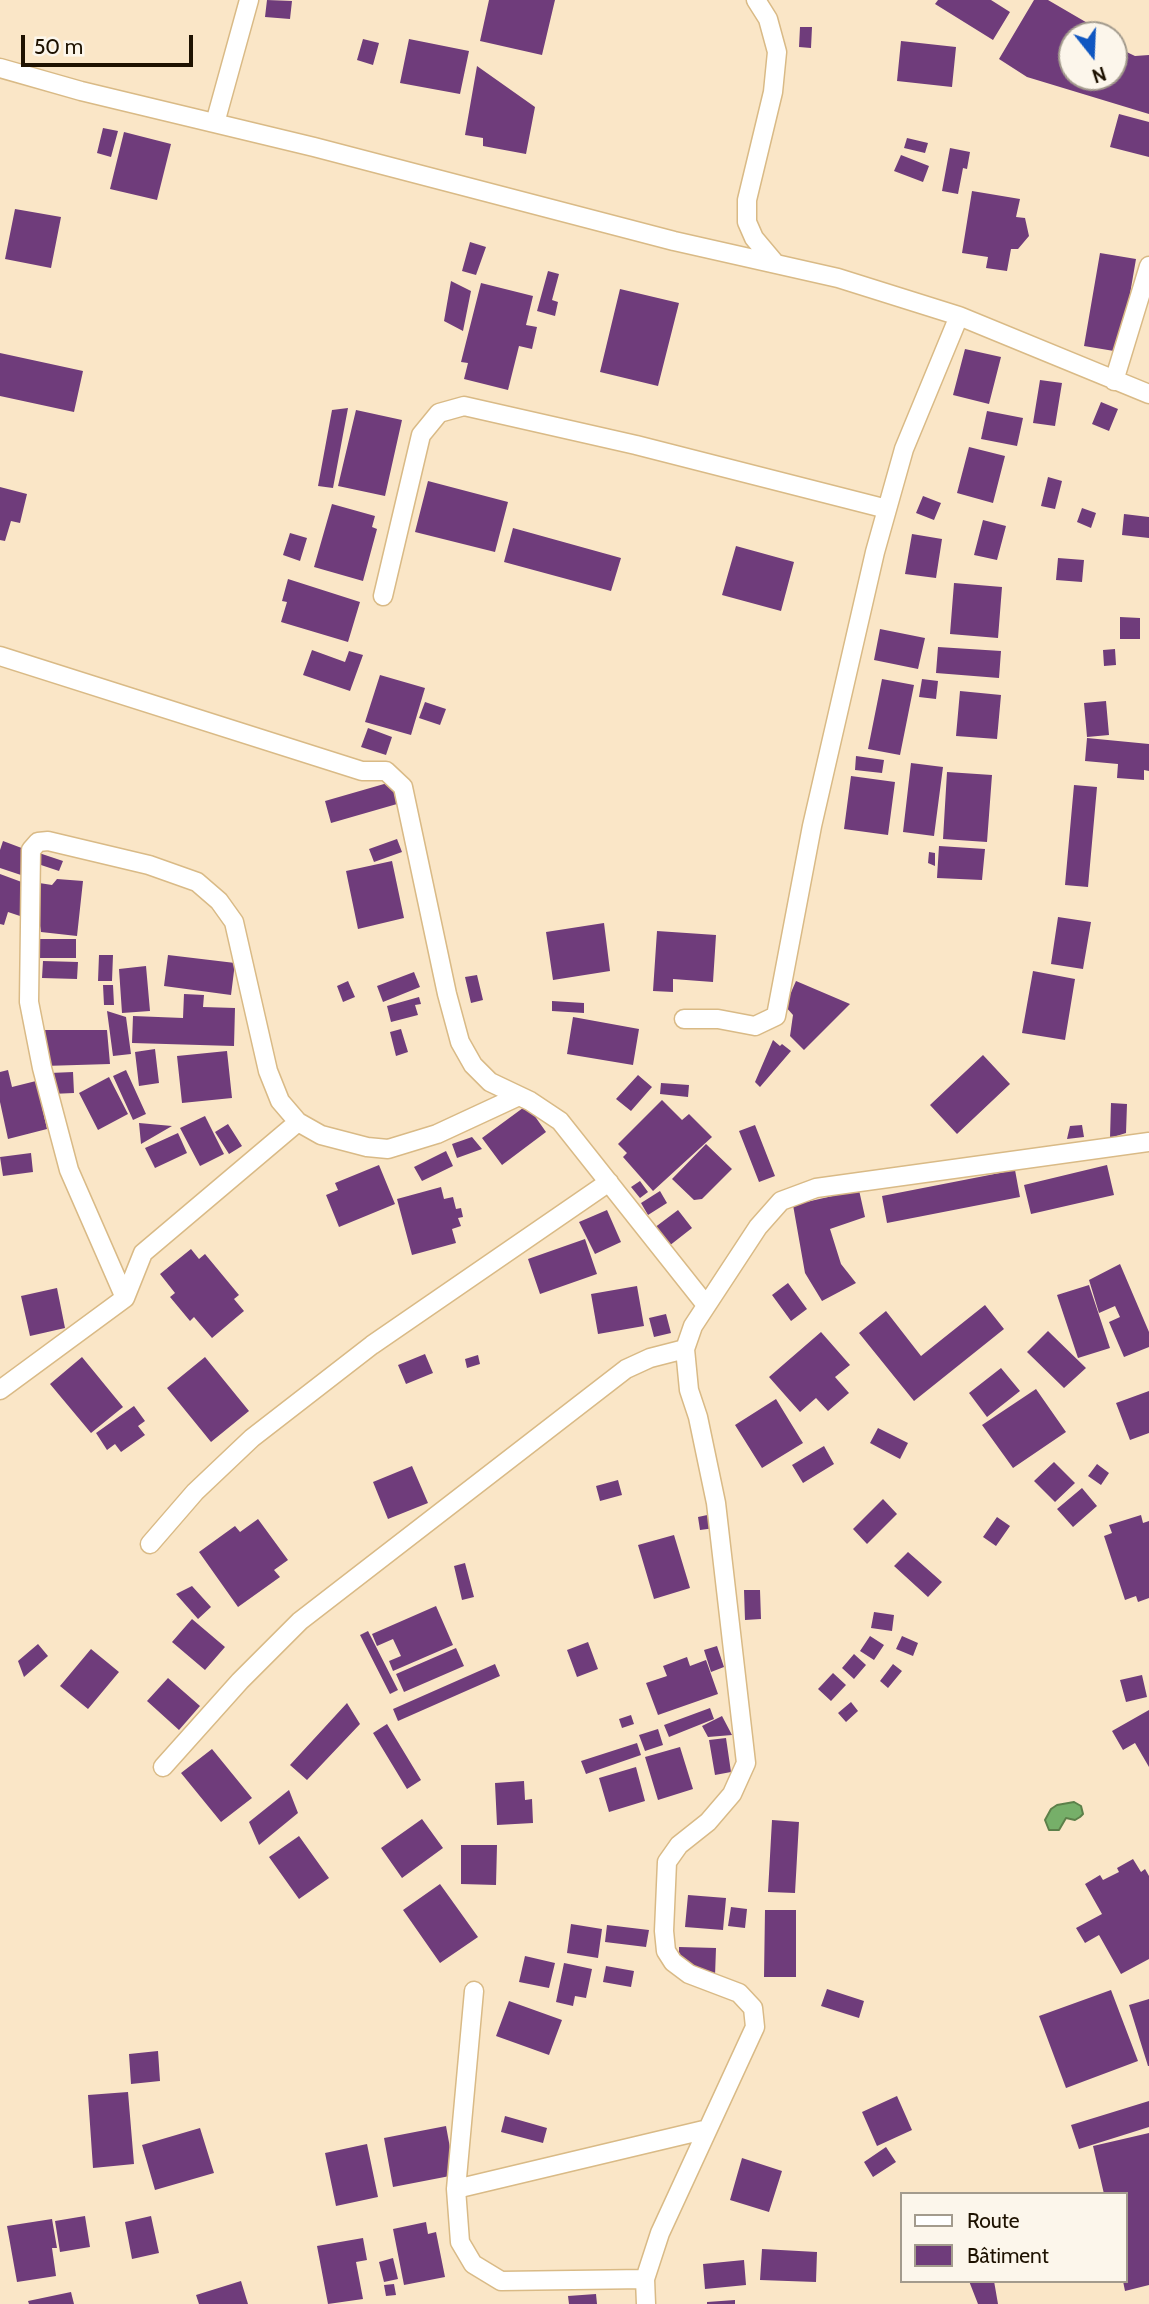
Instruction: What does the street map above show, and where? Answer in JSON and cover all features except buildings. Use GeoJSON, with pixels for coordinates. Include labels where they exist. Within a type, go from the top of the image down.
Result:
{"type":"FeatureCollection","features":[{"type":"Feature","properties":{"kind":"street"},"geometry":{"type":"LineString","coordinates":[[215,123],[250,0]]}},
{"type":"Feature","properties":{"kind":"street"},"geometry":{"type":"LineString","coordinates":[[755,0],[768,19],[777,52],[774,92],[747,200],[747,222],[754,238],[775,263]]}},
{"type":"Feature","properties":{"kind":"street"},"geometry":{"type":"LineString","coordinates":[[0,68],[81,91],[674,241],[838,278],[959,316],[1149,394]]}},
{"type":"Feature","properties":{"kind":"street"},"geometry":{"type":"LineString","coordinates":[[1114,381],[1149,266]]}},
{"type":"Feature","properties":{"kind":"street"},"geometry":{"type":"LineString","coordinates":[[684,1018],[718,1019],[755,1026],[776,1016],[812,826],[850,653],[887,509],[904,449],[959,316]]}},
{"type":"Feature","properties":{"kind":"street"},"geometry":{"type":"LineString","coordinates":[[383,596],[421,435],[439,413],[464,406],[636,445],[887,509]]}},
{"type":"Feature","properties":{"kind":"street"},"geometry":{"type":"LineString","coordinates":[[0,656],[362,771],[386,771],[402,787],[447,993],[460,1042],[473,1065],[491,1082],[530,1101],[560,1121],[706,1306]]}},
{"type":"Feature","properties":{"kind":"street"},"geometry":{"type":"LineString","coordinates":[[125,1298],[69,1170],[34,1029],[30,1002],[31,850],[38,842],[48,841],[149,865],[197,882],[219,901],[234,922],[268,1071],[280,1101],[298,1122],[321,1135],[367,1147],[388,1149],[437,1134],[519,1096]]}},
{"type":"Feature","properties":{"kind":"street"},"geometry":{"type":"LineString","coordinates":[[0,1390],[125,1298],[143,1253],[298,1122]]}},
{"type":"Feature","properties":{"kind":"street"},"geometry":{"type":"LineString","coordinates":[[646,2304],[645,2279],[660,2233],[755,2027],[753,2008],[739,1993],[689,1974],[673,1962],[666,1951],[664,1931],[667,1862],[679,1845],[708,1822],[732,1794],[746,1763],[716,1503],[698,1417],[688,1390],[685,1349],[693,1326],[758,1227],[780,1201],[816,1188],[1149,1142]]}},
{"type":"Feature","properties":{"kind":"street"},"geometry":{"type":"LineString","coordinates":[[150,1544],[195,1492],[252,1438],[372,1345],[609,1182]]}},
{"type":"Feature","properties":{"kind":"street"},"geometry":{"type":"LineString","coordinates":[[163,1767],[240,1681],[300,1621],[626,1369],[650,1358],[685,1349]]}},
{"type":"Feature","properties":{"kind":"street"},"geometry":{"type":"LineString","coordinates":[[474,1991],[456,2189],[460,2242],[473,2264],[501,2281],[645,2279]]}},
{"type":"Feature","properties":{"kind":"street"},"geometry":{"type":"LineString","coordinates":[[456,2189],[708,2129]]}},
{"type":"Feature","properties":{"kind":"shaded area"},"geometry":{"type":"Polygon","coordinates":[[[1074,1802],[1081,1806],[1083,1814],[1075,1820],[1066,1818],[1059,1830],[1049,1830],[1045,1820],[1051,1809],[1074,1802]]]}}]}
